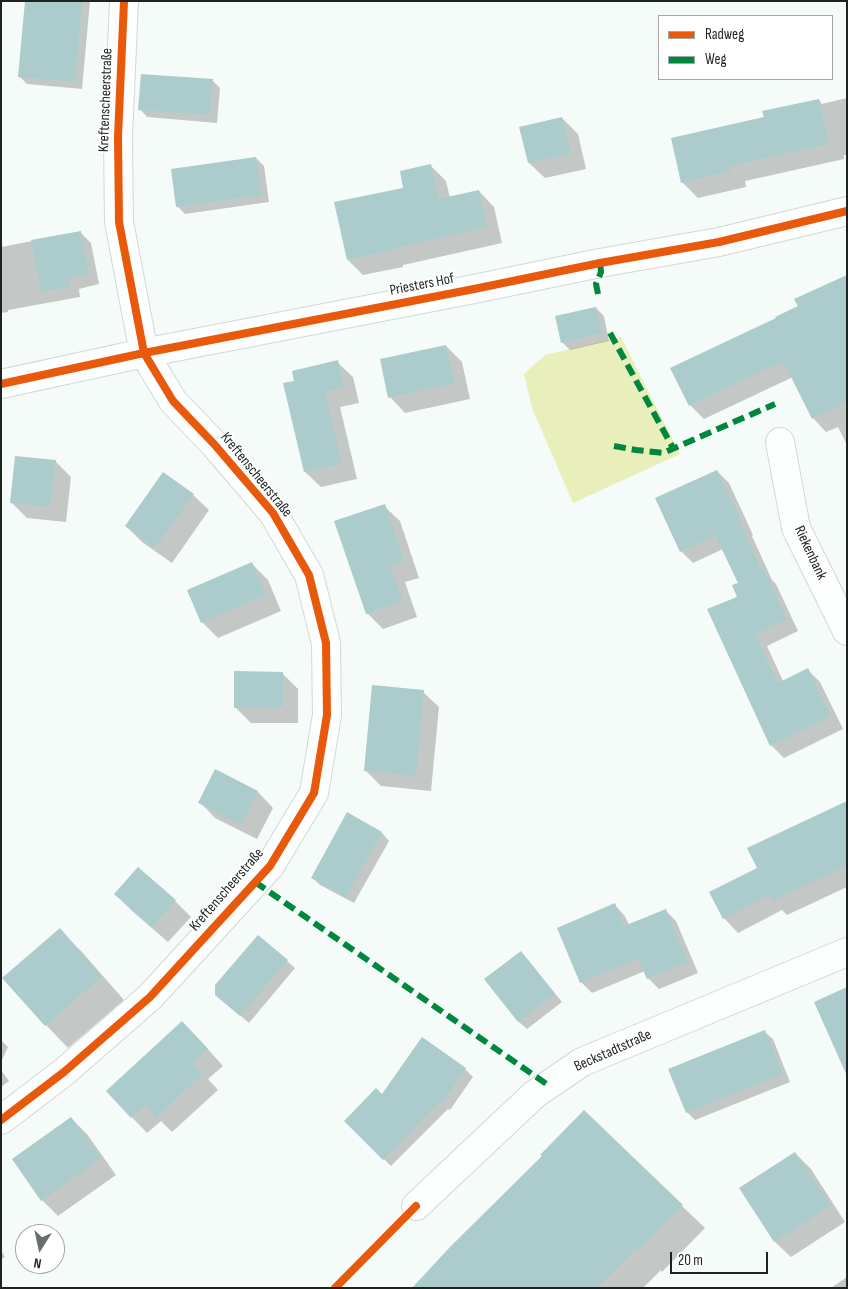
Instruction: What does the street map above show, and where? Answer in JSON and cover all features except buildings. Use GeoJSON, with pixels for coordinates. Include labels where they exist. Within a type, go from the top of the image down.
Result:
{"type":"FeatureCollection","features":[{"type":"Feature","properties":{"kind":"street","name":"Kreftenscheerstraße"},"geometry":{"type":"LineString","coordinates":[[1,1120],[64,1072],[150,997],[270,866],[314,793],[327,715],[326,643],[309,575],[273,513],[214,444],[173,401],[144,353],[118,222],[118,137],[124,1]]}},
{"type":"Feature","properties":{"kind":"street","name":"Priesters Hof"},"geometry":{"type":"LineString","coordinates":[[1,384],[144,353],[600,263],[719,242],[847,212]]}},
{"type":"Feature","properties":{"kind":"street","name":"Riekenbank"},"geometry":{"type":"LineString","coordinates":[[780,442],[796,528],[847,631]]}},
{"type":"Feature","properties":{"kind":"street","name":"Beckstadtstraße"},"geometry":{"type":"LineString","coordinates":[[416,1206],[535,1094],[582,1062],[847,952]]}},
{"type":"Feature","properties":{"kind":"green space"},"geometry":{"type":"Polygon","coordinates":[[[621,337],[680,454],[573,503],[532,408],[524,374],[545,355],[621,337]]]}},
{"type":"Feature","properties":{"kind":"marked path"},"geometry":{"type":"LineString","coordinates":[[598,294],[596,284],[601,272],[600,263]]}},
{"type":"Feature","properties":{"kind":"marked path"},"geometry":{"type":"LineString","coordinates":[[610,333],[673,448]]}},
{"type":"Feature","properties":{"kind":"marked path"},"geometry":{"type":"LineString","coordinates":[[614,446],[663,453],[775,404]]}},
{"type":"Feature","properties":{"kind":"marked path"},"geometry":{"type":"LineString","coordinates":[[255,882],[548,1085]]}},
{"type":"Feature","properties":{"kind":"cycle path"},"geometry":{"type":"LineString","coordinates":[[1,1120],[64,1072],[150,997],[270,866],[314,793],[327,715],[326,643],[309,575],[273,513],[214,444],[173,401],[144,353],[119,222],[118,137],[124,1]]}},
{"type":"Feature","properties":{"kind":"cycle path"},"geometry":{"type":"LineString","coordinates":[[1,384],[144,353],[600,263],[719,242],[847,211]]}},
{"type":"Feature","properties":{"kind":"cycle path"},"geometry":{"type":"LineString","coordinates":[[335,1288],[416,1206]]}}]}
